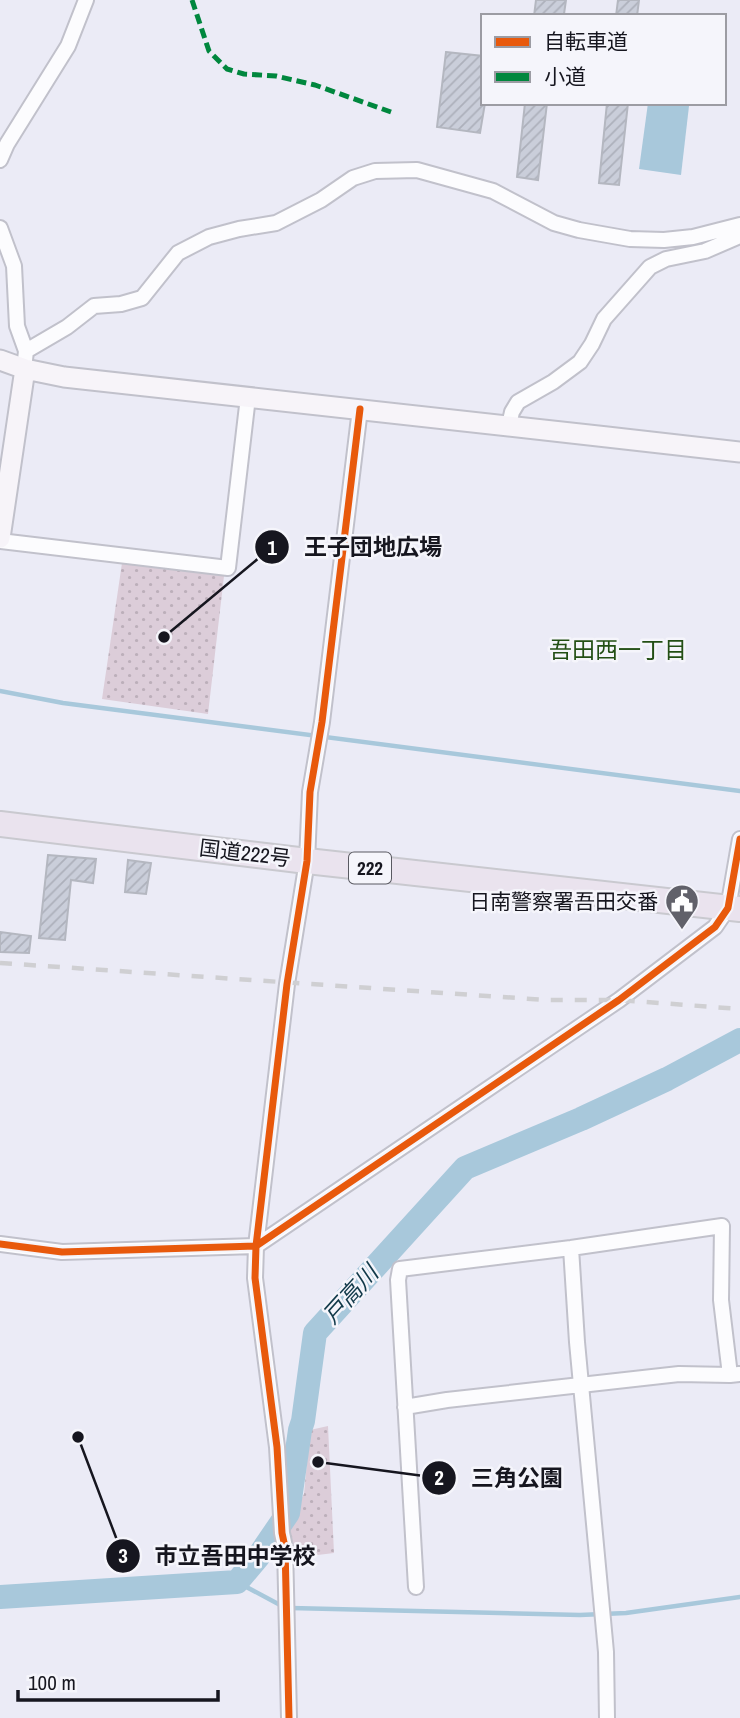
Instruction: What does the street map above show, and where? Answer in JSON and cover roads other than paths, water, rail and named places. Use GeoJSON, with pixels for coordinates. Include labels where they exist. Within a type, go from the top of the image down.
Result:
{"type":"FeatureCollection","features":[{"type":"Feature","properties":{"kind":"highway","name":"国道222号"},"geometry":{"type":"LineString","coordinates":[[0,824],[734,908]]}},
{"type":"Feature","properties":{"kind":"street"},"geometry":{"type":"LineString","coordinates":[[0,160],[6,144],[68,46],[86,0]]}},
{"type":"Feature","properties":{"kind":"street"},"geometry":{"type":"LineString","coordinates":[[25,360],[94,306],[121,304],[142,298],[178,253],[209,237],[276,223],[321,200],[353,178],[375,171],[416,170],[493,191],[554,223],[630,239],[693,237],[740,225]]}},
{"type":"Feature","properties":{"kind":"street"},"geometry":{"type":"LineString","coordinates":[[0,228],[15,266],[18,326],[25,360],[4,483],[0,539],[228,568],[248,397]]}},
{"type":"Feature","properties":{"kind":"street"},"geometry":{"type":"LineString","coordinates":[[509,425],[518,402],[553,382],[580,362],[604,318],[650,267],[666,259],[705,251],[740,236]]}},
{"type":"Feature","properties":{"kind":"street"},"geometry":{"type":"LineString","coordinates":[[0,360],[25,360],[64,377],[740,453]]}},
{"type":"Feature","properties":{"kind":"street"},"geometry":{"type":"LineString","coordinates":[[289,1718],[285,1547],[277,1447],[256,1278],[256,1246],[290,960],[307,861],[310,792],[322,722],[360,409]]}},
{"type":"Feature","properties":{"kind":"street"},"geometry":{"type":"LineString","coordinates":[[0,1244],[62,1252],[256,1246],[619,1000],[715,927],[734,908],[740,839]]}},
{"type":"Feature","properties":{"kind":"street"},"geometry":{"type":"LineString","coordinates":[[405,1407],[679,1374],[735,1374],[721,1300],[722,1226],[400,1269],[398,1280],[405,1407],[415,1587]]}},
{"type":"Feature","properties":{"kind":"street"},"geometry":{"type":"LineString","coordinates":[[571,1248],[577,1342],[606,1652],[607,1718]]}},
{"type":"Feature","properties":{"kind":"water"},"geometry":{"type":"Polygon","coordinates":[[[648,105],[689,106],[681,175],[639,169],[648,105]]]}},
{"type":"Feature","properties":{"kind":"waterway"},"geometry":{"type":"LineString","coordinates":[[0,691],[63,703],[740,791]]}},
{"type":"Feature","properties":{"kind":"waterway","name":"戸高川"},"geometry":{"type":"LineString","coordinates":[[0,1597],[237,1582],[288,1513],[315,1333],[465,1168],[667,1079],[740,1040]]}},
{"type":"Feature","properties":{"kind":"waterway"},"geometry":{"type":"LineString","coordinates":[[237,1582],[282,1606]]}},
{"type":"Feature","properties":{"kind":"waterway"},"geometry":{"type":"LineString","coordinates":[[291,1608],[580,1615],[626,1613],[740,1597]]}},
{"type":"Feature","properties":{"kind":"railway"},"geometry":{"type":"LineString","coordinates":[[0,963],[547,1000],[619,1000],[740,1009]]}},
{"type":"Feature","properties":{"kind":"place","name":"王子団地広場"},"geometry":{"type":"Point","coordinates":[164,637]}},
{"type":"Feature","properties":{"kind":"place","name":"日南警察署吾田交番"},"geometry":{"type":"Point","coordinates":[682,931]}},
{"type":"Feature","properties":{"kind":"place","name":"市立吾田中学校"},"geometry":{"type":"Point","coordinates":[78,1437]}},
{"type":"Feature","properties":{"kind":"place","name":"三角公園"},"geometry":{"type":"Point","coordinates":[318,1462]}},
{"type":"Feature","properties":{"kind":"district","name":"吾田西一丁目"},"geometry":{"type":"Point","coordinates":[618,649]}}]}
